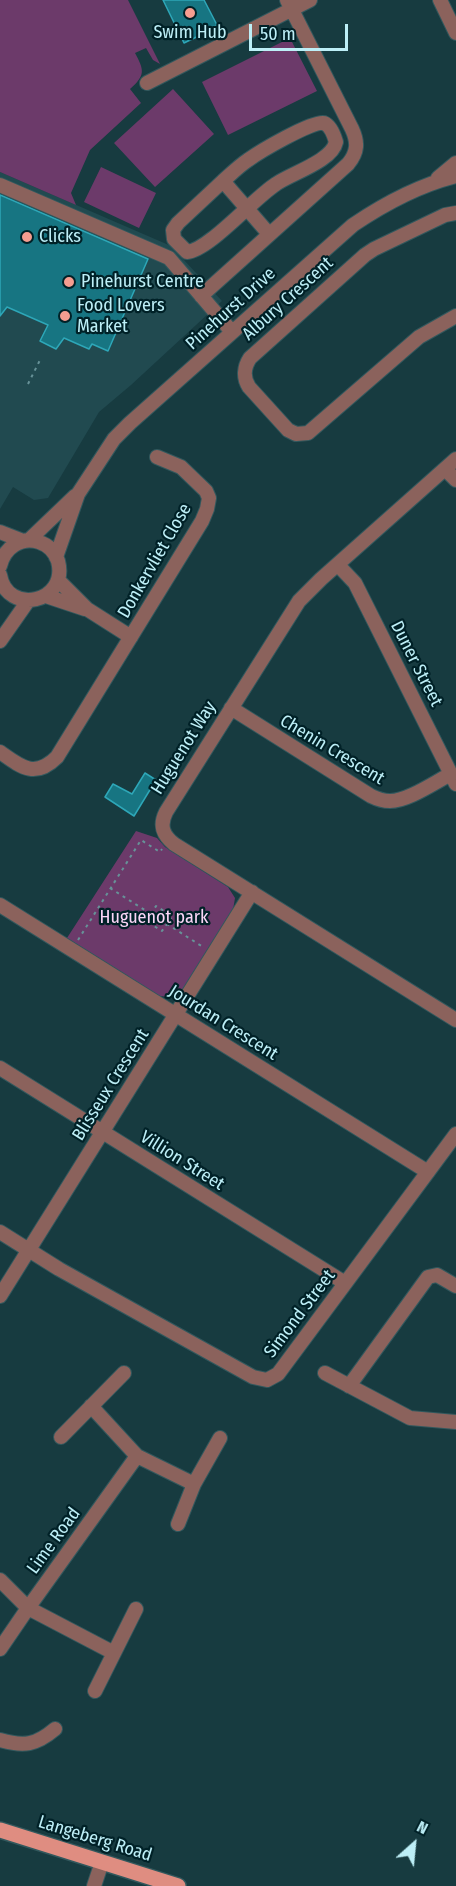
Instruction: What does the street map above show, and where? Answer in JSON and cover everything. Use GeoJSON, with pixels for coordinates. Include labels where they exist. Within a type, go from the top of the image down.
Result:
{"type":"FeatureCollection","features":[{"type":"Feature","properties":{"kind":"main road","name":"Langeberg Road"},"geometry":{"type":"LineString","coordinates":[[3,1834],[100,1866],[150,1886]]}},
{"type":"Feature","properties":{"kind":"main road","name":"Langeberg Road"},"geometry":{"type":"LineString","coordinates":[[100,1866],[178,1886]]}},
{"type":"Feature","properties":{"kind":"street"},"geometry":{"type":"LineString","coordinates":[[147,83],[289,5],[310,0]]}},
{"type":"Feature","properties":{"kind":"street"},"geometry":{"type":"LineString","coordinates":[[440,0],[456,33]]}},
{"type":"Feature","properties":{"kind":"street"},"geometry":{"type":"LineString","coordinates":[[201,296],[348,164],[357,147],[357,140],[352,129],[289,5]]}},
{"type":"Feature","properties":{"kind":"street"},"geometry":{"type":"LineString","coordinates":[[317,123],[330,127],[336,142],[333,151],[277,183],[247,208],[207,243],[192,252],[187,252],[172,234],[175,227],[249,159],[317,123]]}},
{"type":"Feature","properties":{"kind":"street","name":"Pinehurst Drive"},"geometry":{"type":"LineString","coordinates":[[434,182],[456,163]]}},
{"type":"Feature","properties":{"kind":"street","name":"Pinehurst Drive"},"geometry":{"type":"LineString","coordinates":[[0,566],[7,551],[14,545],[26,541],[78,494],[114,439],[353,225],[434,182],[456,176]]}},
{"type":"Feature","properties":{"kind":"street"},"geometry":{"type":"LineString","coordinates":[[223,181],[269,234]]}},
{"type":"Feature","properties":{"kind":"street"},"geometry":{"type":"LineString","coordinates":[[0,185],[161,253],[175,264],[232,332]]}},
{"type":"Feature","properties":{"kind":"street","name":"Albury Crescent"},"geometry":{"type":"LineString","coordinates":[[456,213],[445,215],[365,255],[250,358],[245,378],[249,387],[288,430],[296,434],[308,433],[419,337],[456,316]]}},
{"type":"Feature","properties":{"kind":"street","name":"Donkervliet Close"},"geometry":{"type":"LineString","coordinates":[[0,752],[28,769],[40,769],[51,762],[63,748],[202,521],[208,503],[208,494],[181,467],[158,457]]}},
{"type":"Feature","properties":{"kind":"street","name":"Huguenot Way"},"geometry":{"type":"LineString","coordinates":[[168,839],[162,830],[163,818],[299,601],[456,459]]}},
{"type":"Feature","properties":{"kind":"street"},"geometry":{"type":"LineString","coordinates":[[445,469],[456,480]]}},
{"type":"Feature","properties":{"kind":"street","name":"Pinehurst Drive"},"geometry":{"type":"LineString","coordinates":[[57,557],[78,494]]}},
{"type":"Feature","properties":{"kind":"street"},"geometry":{"type":"LineString","coordinates":[[0,532],[45,545],[57,557],[60,568],[58,580],[52,590],[37,600],[28,601],[13,596],[0,580]]}},
{"type":"Feature","properties":{"kind":"street","name":"Duner Street"},"geometry":{"type":"LineString","coordinates":[[338,565],[355,583],[453,779]]}},
{"type":"Feature","properties":{"kind":"street","name":"Donkervliet Close"},"geometry":{"type":"LineString","coordinates":[[58,580],[87,609],[131,637]]}},
{"type":"Feature","properties":{"kind":"street","name":"Donkervliet Close"},"geometry":{"type":"LineString","coordinates":[[46,596],[87,609]]}},
{"type":"Feature","properties":{"kind":"street"},"geometry":{"type":"LineString","coordinates":[[0,641],[28,601]]}},
{"type":"Feature","properties":{"kind":"street","name":"Chenin Crescent"},"geometry":{"type":"LineString","coordinates":[[231,708],[371,796],[381,800],[404,799],[453,779]]}},
{"type":"Feature","properties":{"kind":"street"},"geometry":{"type":"LineString","coordinates":[[168,839],[456,1020]]}},
{"type":"Feature","properties":{"kind":"street","name":"Blisseux Crescent"},"geometry":{"type":"LineString","coordinates":[[0,1296],[252,892]]}},
{"type":"Feature","properties":{"kind":"street","name":"Jourdan Crescent"},"geometry":{"type":"LineString","coordinates":[[0,905],[428,1172]]}},
{"type":"Feature","properties":{"kind":"street","name":"Villion Street"},"geometry":{"type":"LineString","coordinates":[[0,1068],[345,1283]]}},
{"type":"Feature","properties":{"kind":"street","name":"Simond Street"},"geometry":{"type":"LineString","coordinates":[[0,1232],[59,1269],[253,1377],[261,1380],[271,1379],[278,1374],[456,1134]]}},
{"type":"Feature","properties":{"kind":"street"},"geometry":{"type":"LineString","coordinates":[[349,1386],[428,1277],[437,1275],[456,1286]]}},
{"type":"Feature","properties":{"kind":"street"},"geometry":{"type":"LineString","coordinates":[[61,1437],[124,1373]]}},
{"type":"Feature","properties":{"kind":"street"},"geometry":{"type":"LineString","coordinates":[[325,1373],[410,1418],[455,1420]]}},
{"type":"Feature","properties":{"kind":"street"},"geometry":{"type":"LineString","coordinates":[[91,1406],[137,1456],[194,1484]]}},
{"type":"Feature","properties":{"kind":"street"},"geometry":{"type":"LineString","coordinates":[[178,1524],[194,1484],[220,1438]]}},
{"type":"Feature","properties":{"kind":"street","name":"Lime Road"},"geometry":{"type":"LineString","coordinates":[[0,1649],[137,1456]]}},
{"type":"Feature","properties":{"kind":"street"},"geometry":{"type":"LineString","coordinates":[[0,1580],[27,1608],[114,1653]]}},
{"type":"Feature","properties":{"kind":"street"},"geometry":{"type":"LineString","coordinates":[[95,1691],[136,1609]]}},
{"type":"Feature","properties":{"kind":"street"},"geometry":{"type":"LineString","coordinates":[[0,1740],[17,1744],[32,1743],[46,1737],[55,1729]]}},
{"type":"Feature","properties":{"kind":"street"},"geometry":{"type":"LineString","coordinates":[[0,1820],[3,1834]]}},
{"type":"Feature","properties":{"kind":"street"},"geometry":{"type":"LineString","coordinates":[[94,1886],[100,1866]]}},
{"type":"Feature","properties":{"kind":"path"},"geometry":{"type":"LineString","coordinates":[[28,384],[40,360]]}},
{"type":"Feature","properties":{"kind":"path"},"geometry":{"type":"LineString","coordinates":[[72,950],[141,840],[160,852],[168,839]]}},
{"type":"Feature","properties":{"kind":"path"},"geometry":{"type":"LineString","coordinates":[[110,888],[151,914]]}},
{"type":"Feature","properties":{"kind":"path"},"geometry":{"type":"LineString","coordinates":[[156,906],[172,916],[162,931],[146,921],[151,914],[156,906]]}},
{"type":"Feature","properties":{"kind":"path"},"geometry":{"type":"LineString","coordinates":[[166,924],[214,954]]}},
{"type":"Feature","properties":{"kind":"shaded area"},"geometry":{"type":"Polygon","coordinates":[[[0,172],[171,246],[222,301],[99,412],[48,498],[34,500],[13,487],[0,509],[0,172]]]}},
{"type":"Feature","properties":{"kind":"green space"},"geometry":{"type":"Polygon","coordinates":[[[0,0],[128,0],[160,64],[153,60],[146,48],[135,53],[142,72],[139,80],[130,89],[141,103],[90,150],[71,193],[76,205],[0,172],[0,0]]]}},
{"type":"Feature","properties":{"kind":"green space"},"geometry":{"type":"Polygon","coordinates":[[[290,38],[317,91],[228,135],[202,82],[290,38]]]}},
{"type":"Feature","properties":{"kind":"green space"},"geometry":{"type":"Polygon","coordinates":[[[173,89],[214,134],[155,187],[114,143],[173,89]]]}},
{"type":"Feature","properties":{"kind":"green space"},"geometry":{"type":"Polygon","coordinates":[[[101,167],[156,193],[139,228],[84,202],[101,167]]]}},
{"type":"Feature","properties":{"kind":"green space","name":"Huguenot park"},"geometry":{"type":"Polygon","coordinates":[[[136,831],[157,838],[165,847],[228,887],[235,898],[233,910],[182,991],[171,997],[159,996],[67,938],[136,831]]]}},
{"type":"Feature","properties":{"kind":"building","name":"Swim Hub"},"geometry":{"type":"Polygon","coordinates":[[[163,0],[204,0],[217,25],[184,43],[163,0]]]}},
{"type":"Feature","properties":{"kind":"building","name":"Pinehurst Centre"},"geometry":{"type":"Polygon","coordinates":[[[0,195],[148,259],[108,351],[92,344],[89,349],[64,338],[56,349],[40,341],[48,325],[7,307],[0,316],[0,195]]]}},
{"type":"Feature","properties":{"kind":"building"},"geometry":{"type":"Polygon","coordinates":[[[145,773],[156,780],[134,816],[105,797],[113,784],[132,794],[145,773]]]}},
{"type":"Feature","properties":{"kind":"place","name":"Swim Hub"},"geometry":{"type":"Point","coordinates":[190,13]}},
{"type":"Feature","properties":{"kind":"place","name":"Clicks"},"geometry":{"type":"Point","coordinates":[27,237]}},
{"type":"Feature","properties":{"kind":"place","name":"Pinehurst Centre"},"geometry":{"type":"Point","coordinates":[69,282]}},
{"type":"Feature","properties":{"kind":"place","name":"Food Lovers Market"},"geometry":{"type":"Point","coordinates":[65,316]}}]}
